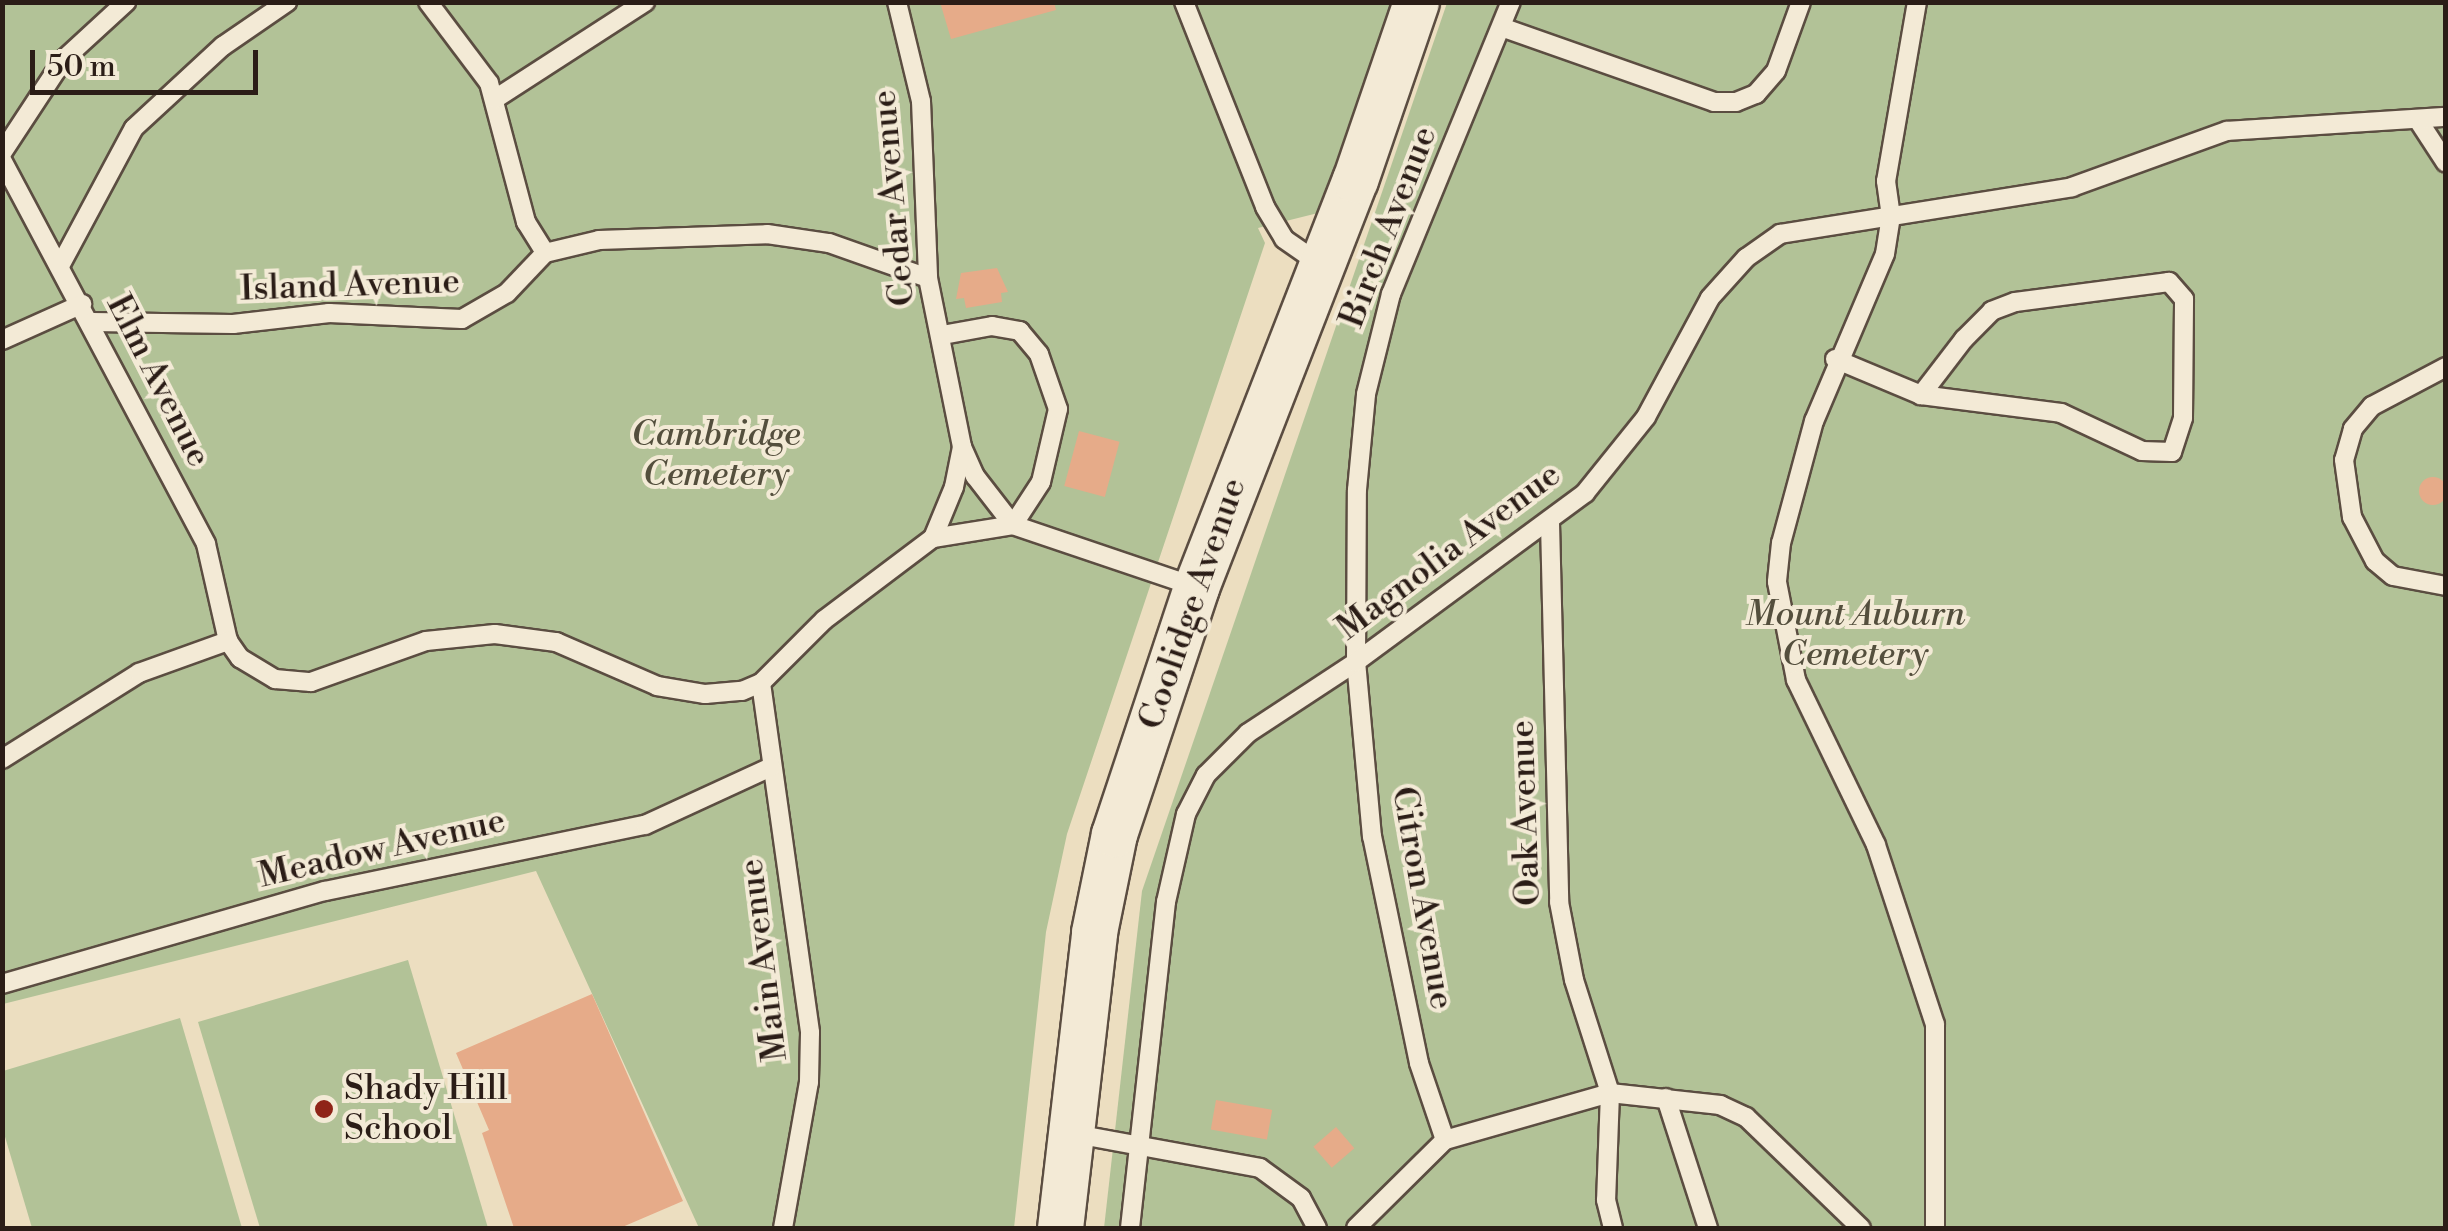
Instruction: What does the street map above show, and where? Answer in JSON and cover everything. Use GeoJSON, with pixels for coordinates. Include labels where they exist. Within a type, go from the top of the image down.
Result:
{"type":"FeatureCollection","features":[{"type":"Feature","properties":{"kind":"street","name":"Coolidge Avenue"},"geometry":{"type":"LineString","coordinates":[[1060,1228],[1102,882],[1196,587],[1416,2]]}},
{"type":"Feature","properties":{"kind":"lane"},"geometry":{"type":"LineString","coordinates":[[2,157],[63,60],[126,2]]}},
{"type":"Feature","properties":{"kind":"lane"},"geometry":{"type":"LineString","coordinates":[[61,264],[134,128],[223,46],[287,2]]}},
{"type":"Feature","properties":{"kind":"lane"},"geometry":{"type":"LineString","coordinates":[[428,2],[461,39],[495,99],[526,222],[544,253],[599,240],[767,234],[830,243],[928,278]]}},
{"type":"Feature","properties":{"kind":"lane"},"geometry":{"type":"LineString","coordinates":[[495,99],[645,2]]}},
{"type":"Feature","properties":{"kind":"lane","name":"Cedar Avenue"},"geometry":{"type":"LineString","coordinates":[[898,2],[920,101],[928,278],[962,447]]}},
{"type":"Feature","properties":{"kind":"lane"},"geometry":{"type":"LineString","coordinates":[[1184,2],[1264,207],[1284,238],[1320,264]]}},
{"type":"Feature","properties":{"kind":"lane","name":"Birch Avenue"},"geometry":{"type":"LineString","coordinates":[[1356,662],[1357,490],[1376,344],[1412,241],[1504,28],[1511,2]]}},
{"type":"Feature","properties":{"kind":"lane"},"geometry":{"type":"LineString","coordinates":[[1504,28],[1714,102],[1736,102],[1756,94],[1776,71],[1801,2]]}},
{"type":"Feature","properties":{"kind":"lane"},"geometry":{"type":"LineString","coordinates":[[1917,2],[1886,181],[1892,216],[1885,254],[1835,359],[1794,490],[1777,582],[1796,680],[1876,845],[1935,1024],[1934,1228]]}},
{"type":"Feature","properties":{"kind":"lane","name":"Magnolia Avenue"},"geometry":{"type":"LineString","coordinates":[[1130,1228],[1144,1143],[1155,972],[1186,814],[1206,775],[1248,733],[1356,662],[1550,524],[1614,464],[1710,298],[1746,258],[1780,234],[2072,186],[2227,131],[2446,117]]}},
{"type":"Feature","properties":{"kind":"lane"},"geometry":{"type":"LineString","coordinates":[[2418,120],[2446,163]]}},
{"type":"Feature","properties":{"kind":"lane","name":"Elm Avenue"},"geometry":{"type":"LineString","coordinates":[[2,157],[32,224],[61,264],[206,544],[228,641]]}},
{"type":"Feature","properties":{"kind":"lane","name":"Island Avenue"},"geometry":{"type":"LineString","coordinates":[[92,322],[233,324],[328,313],[462,319],[507,293],[544,253]]}},
{"type":"Feature","properties":{"kind":"lane"},"geometry":{"type":"LineString","coordinates":[[1835,359],[1922,395],[2060,413],[2142,451],[2172,452],[2183,418],[2184,299],[2168,282],[2014,302],[1992,312],[1964,339],[1922,395]]}},
{"type":"Feature","properties":{"kind":"lane"},"geometry":{"type":"LineString","coordinates":[[2,340],[82,304]]}},
{"type":"Feature","properties":{"kind":"lane"},"geometry":{"type":"LineString","coordinates":[[2,759],[139,673],[228,641],[257,670],[291,682],[333,677],[426,640],[495,634],[556,642],[610,669],[683,692],[726,694],[760,684],[824,620],[933,538],[1014,524],[1040,482],[1056,426],[1054,390],[1020,331],[992,326],[942,335]]}},
{"type":"Feature","properties":{"kind":"lane"},"geometry":{"type":"LineString","coordinates":[[2446,367],[2372,406],[2353,429],[2344,460],[2352,517],[2374,560],[2393,576],[2446,586]]}},
{"type":"Feature","properties":{"kind":"lane"},"geometry":{"type":"LineString","coordinates":[[962,447],[983,490],[1014,524],[1196,587]]}},
{"type":"Feature","properties":{"kind":"lane"},"geometry":{"type":"LineString","coordinates":[[933,538],[954,487],[962,447]]}},
{"type":"Feature","properties":{"kind":"lane","name":"Oak Avenue"},"geometry":{"type":"LineString","coordinates":[[1550,524],[1560,902],[1583,1013],[1610,1094]]}},
{"type":"Feature","properties":{"kind":"lane","name":"Citron Avenue"},"geometry":{"type":"LineString","coordinates":[[1356,662],[1372,837],[1419,1063],[1445,1140]]}},
{"type":"Feature","properties":{"kind":"lane","name":"Main Avenue"},"geometry":{"type":"LineString","coordinates":[[760,684],[810,1045],[782,1228]]}},
{"type":"Feature","properties":{"kind":"lane","name":"Meadow Avenue"},"geometry":{"type":"LineString","coordinates":[[2,984],[325,891],[646,825],[771,767]]}},
{"type":"Feature","properties":{"kind":"lane"},"geometry":{"type":"LineString","coordinates":[[1610,1094],[1606,1200],[1613,1228]]}},
{"type":"Feature","properties":{"kind":"lane"},"geometry":{"type":"LineString","coordinates":[[1356,1228],[1445,1140],[1610,1094],[1720,1105],[1746,1117],[1861,1228]]}},
{"type":"Feature","properties":{"kind":"lane"},"geometry":{"type":"LineString","coordinates":[[1666,1098],[1708,1228]]}},
{"type":"Feature","properties":{"kind":"lane"},"geometry":{"type":"LineString","coordinates":[[1070,1133],[1144,1143],[1260,1168],[1301,1198],[1317,1228]]}},
{"type":"Feature","properties":{"kind":"green space","name":"Cambridge Cemetery"},"geometry":{"type":"Polygon","coordinates":[[[2,3],[1391,3],[1318,213],[1258,228],[1265,243],[1067,834],[1046,932],[1014,1228],[699,1228],[536,871],[3,1004],[2,3]]]}},
{"type":"Feature","properties":{"kind":"green space","name":"Mount Auburn Cemetery"},"geometry":{"type":"Polygon","coordinates":[[[1447,3],[2445,3],[2445,1228],[1104,1228],[1142,891],[1447,3]]]}},
{"type":"Feature","properties":{"kind":"green space"},"geometry":{"type":"Polygon","coordinates":[[[408,960],[488,1228],[260,1228],[198,1022],[408,960]]]}},
{"type":"Feature","properties":{"kind":"green space"},"geometry":{"type":"Polygon","coordinates":[[[180,1018],[242,1228],[32,1228],[3,1130],[3,1071],[180,1018]]]}},
{"type":"Feature","properties":{"kind":"building"},"geometry":{"type":"Polygon","coordinates":[[[940,2],[1054,2],[1056,10],[951,39],[940,2]]]}},
{"type":"Feature","properties":{"kind":"building"},"geometry":{"type":"Polygon","coordinates":[[[997,268],[1008,292],[1001,293],[1002,302],[966,308],[964,298],[956,299],[961,273],[997,268]]]}},
{"type":"Feature","properties":{"kind":"building"},"geometry":{"type":"Polygon","coordinates":[[[1079,431],[1120,442],[1105,497],[1064,486],[1079,431]]]}},
{"type":"Feature","properties":{"kind":"building"},"geometry":{"type":"Polygon","coordinates":[[[2433,477],[2443,481],[2447,491],[2443,501],[2433,505],[2423,501],[2419,491],[2423,481],[2433,477]]]}},
{"type":"Feature","properties":{"kind":"building"},"geometry":{"type":"Polygon","coordinates":[[[592,994],[683,1201],[620,1228],[514,1228],[482,1133],[489,1130],[456,1053],[592,994]]]}},
{"type":"Feature","properties":{"kind":"building"},"geometry":{"type":"Polygon","coordinates":[[[1216,1100],[1272,1110],[1267,1139],[1211,1130],[1216,1100]]]}},
{"type":"Feature","properties":{"kind":"building"},"geometry":{"type":"Polygon","coordinates":[[[1336,1127],[1354,1148],[1332,1168],[1313,1147],[1336,1127]]]}},
{"type":"Feature","properties":{"kind":"place","name":"Shady Hill School"},"geometry":{"type":"Point","coordinates":[324,1109]}}]}
